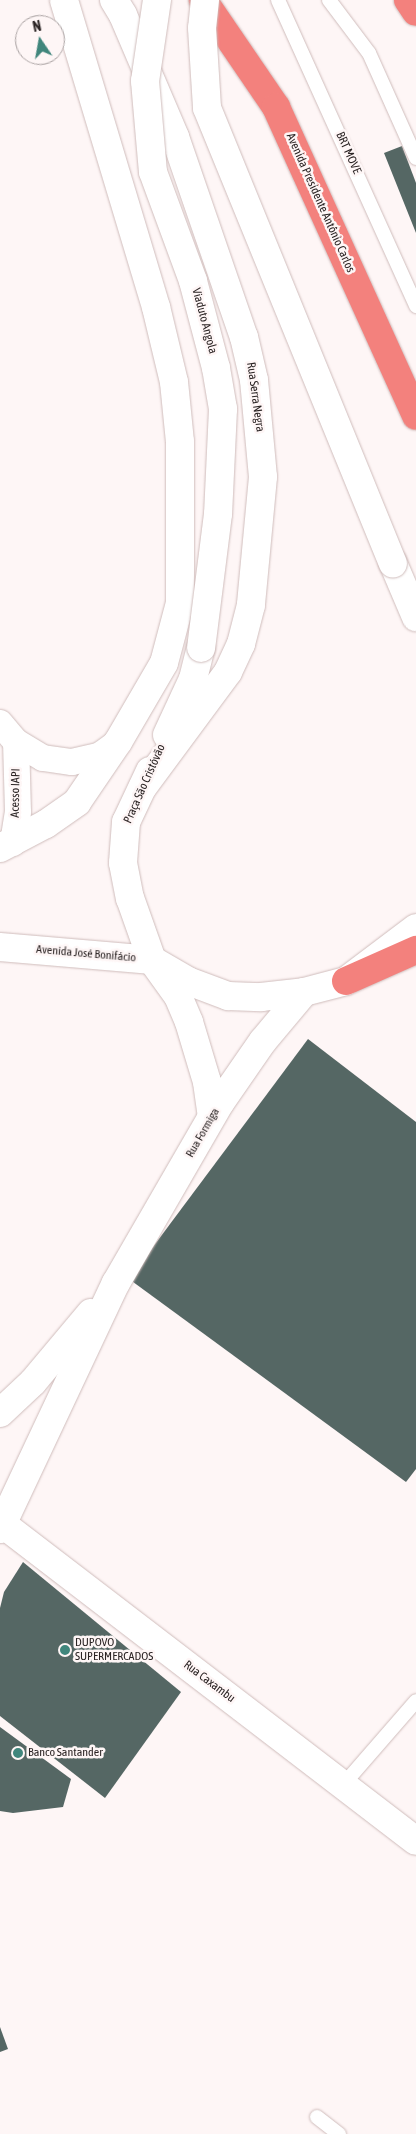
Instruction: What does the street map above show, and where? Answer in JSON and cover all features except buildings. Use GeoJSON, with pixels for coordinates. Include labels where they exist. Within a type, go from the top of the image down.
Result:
{"type":"FeatureCollection","features":[{"type":"Feature","properties":{"kind":"highway","name":"Avenida Presidente Antônio Carlos"},"geometry":{"type":"LineString","coordinates":[[204,0],[276,107],[416,416]]}},
{"type":"Feature","properties":{"kind":"highway"},"geometry":{"type":"LineString","coordinates":[[408,0],[416,12]]}},
{"type":"Feature","properties":{"kind":"highway"},"geometry":{"type":"LineString","coordinates":[[346,981],[416,950]]}},
{"type":"Feature","properties":{"kind":"street"},"geometry":{"type":"LineString","coordinates":[[6,845],[77,802],[118,742],[164,663],[180,603],[180,442],[174,382],[167,346],[64,0]]}},
{"type":"Feature","properties":{"kind":"street","name":"Rua Serra Negra"},"geometry":{"type":"LineString","coordinates":[[114,0],[123,15],[175,137],[244,337],[254,380],[263,478],[251,605],[241,644],[228,672],[143,787]]}},
{"type":"Feature","properties":{"kind":"street","name":"Viaduto Angola"},"geometry":{"type":"LineString","coordinates":[[157,0],[145,81],[153,172],[193,281],[214,360],[223,409],[218,514],[201,648]]}},
{"type":"Feature","properties":{"kind":"street"},"geometry":{"type":"LineString","coordinates":[[204,0],[202,28],[208,108],[416,617]]}},
{"type":"Feature","properties":{"kind":"street","name":"Praça São Cristóvão"},"geometry":{"type":"LineString","coordinates":[[152,960],[130,898],[123,863],[126,822],[193,678],[201,648]]}},
{"type":"Feature","properties":{"kind":"street"},"geometry":{"type":"LineString","coordinates":[[0,722],[16,742],[43,758],[72,762],[99,756],[193,678]]}},
{"type":"Feature","properties":{"kind":"street","name":"Acesso IAPI"},"geometry":{"type":"LineString","coordinates":[[6,845],[18,812],[16,742]]}},
{"type":"Feature","properties":{"kind":"street"},"geometry":{"type":"LineString","coordinates":[[152,960],[197,987],[228,996],[261,997],[304,992],[346,981],[416,928]]}},
{"type":"Feature","properties":{"kind":"street","name":"Avenida José Bonifácio"},"geometry":{"type":"LineString","coordinates":[[0,947],[152,960],[178,996],[189,1022],[207,1082],[212,1116]]}},
{"type":"Feature","properties":{"kind":"street","name":"Rua Formiga"},"geometry":{"type":"LineString","coordinates":[[1,1525],[116,1283],[212,1116],[263,1041],[304,992]]}},
{"type":"Feature","properties":{"kind":"street","name":"Rua Formiga"},"geometry":{"type":"LineString","coordinates":[[0,1413],[33,1382],[116,1283]]}},
{"type":"Feature","properties":{"kind":"street","name":"Rua Caxambu"},"geometry":{"type":"LineString","coordinates":[[1,1525],[416,1841]]}},
{"type":"Feature","properties":{"kind":"lane","name":"BRT MOVE"},"geometry":{"type":"LineString","coordinates":[[278,0],[416,306]]}},
{"type":"Feature","properties":{"kind":"lane"},"geometry":{"type":"LineString","coordinates":[[329,0],[369,53],[416,158]]}},
{"type":"Feature","properties":{"kind":"lane"},"geometry":{"type":"LineString","coordinates":[[343,1785],[416,1701]]}},
{"type":"Feature","properties":{"kind":"lane"},"geometry":{"type":"LineString","coordinates":[[316,2117],[340,2134]]}},
{"type":"Feature","properties":{"kind":"place","name":"DUPOVO SUPERMERCADOS"},"geometry":{"type":"Point","coordinates":[65,1650]}},
{"type":"Feature","properties":{"kind":"place","name":"Banco Santander"},"geometry":{"type":"Point","coordinates":[18,1753]}}]}
